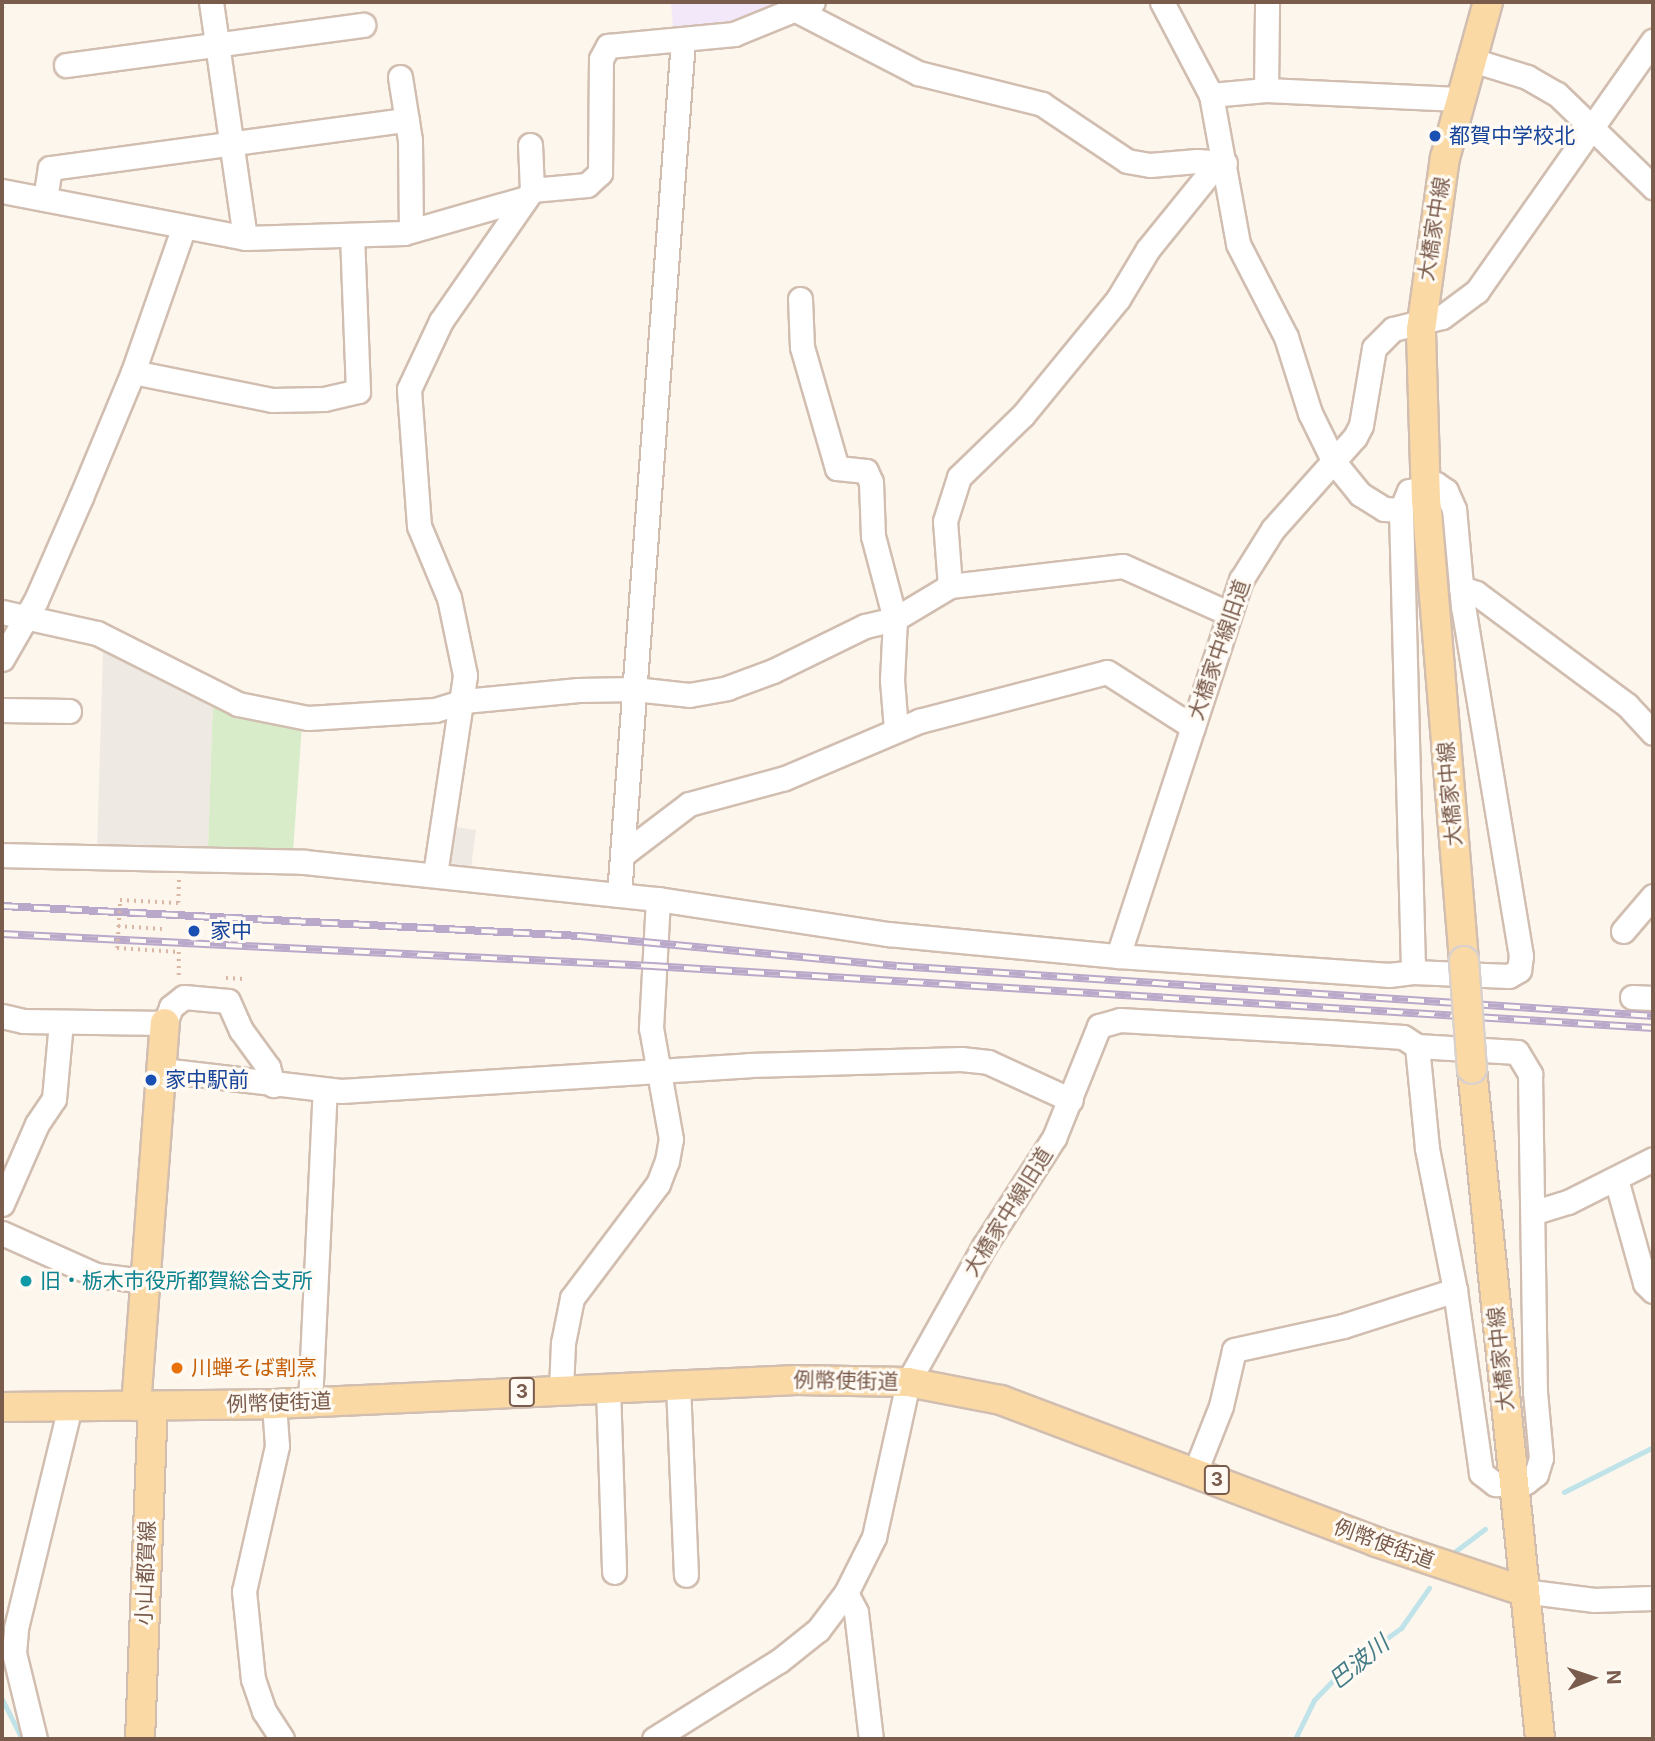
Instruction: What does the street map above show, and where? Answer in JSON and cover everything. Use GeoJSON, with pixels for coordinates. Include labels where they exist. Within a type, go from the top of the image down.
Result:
{"type":"FeatureCollection","features":[{"type":"Feature","properties":{"kind":"main road","name":"大橋家中線"},"geometry":{"type":"LineString","coordinates":[[1488,2],[1458,99],[1434,217],[1422,321],[1425,484],[1472,1069],[1540,1739]]}},
{"type":"Feature","properties":{"kind":"main road","name":"小山都賀線"},"geometry":{"type":"LineString","coordinates":[[140,1739],[145,1281],[164,1023]]}},
{"type":"Feature","properties":{"kind":"main road","name":"例幣使街道"},"geometry":{"type":"LineString","coordinates":[[2,1407],[310,1403],[807,1379],[908,1382],[1001,1399],[1389,1546],[1523,1591]]}},
{"type":"Feature","properties":{"kind":"street"},"geometry":{"type":"LineString","coordinates":[[211,2],[245,238]]}},
{"type":"Feature","properties":{"kind":"street"},"geometry":{"type":"LineString","coordinates":[[1162,2],[1211,94],[1221,164],[1241,253],[1286,337],[1303,397],[1334,462],[1369,502],[1401,510]]}},
{"type":"Feature","properties":{"kind":"street"},"geometry":{"type":"LineString","coordinates":[[1266,90],[1267,2]]}},
{"type":"Feature","properties":{"kind":"street"},"geometry":{"type":"LineString","coordinates":[[2,191],[183,229],[245,238],[352,236],[411,230],[529,194],[587,185],[600,173],[601,60],[608,46],[734,34],[806,6],[918,73],[1042,104],[1127,161],[1221,164]]}},
{"type":"Feature","properties":{"kind":"street"},"geometry":{"type":"LineString","coordinates":[[66,65],[363,25]]}},
{"type":"Feature","properties":{"kind":"street"},"geometry":{"type":"LineString","coordinates":[[619,895],[683,40]]}},
{"type":"Feature","properties":{"kind":"street","name":"大橋家中線旧道"},"geometry":{"type":"LineString","coordinates":[[1118,956],[1228,612],[1252,557],[1334,462],[1361,425],[1374,348],[1393,330],[1455,311],[1477,291],[1595,129],[1653,41]]}},
{"type":"Feature","properties":{"kind":"street"},"geometry":{"type":"LineString","coordinates":[[1469,59],[1545,86],[1595,129],[1653,187]]}},
{"type":"Feature","properties":{"kind":"street"},"geometry":{"type":"LineString","coordinates":[[400,77],[407,120],[411,230]]}},
{"type":"Feature","properties":{"kind":"street"},"geometry":{"type":"LineString","coordinates":[[1211,94],[1266,90],[1458,99]]}},
{"type":"Feature","properties":{"kind":"street"},"geometry":{"type":"LineString","coordinates":[[45,199],[50,168],[407,120]]}},
{"type":"Feature","properties":{"kind":"street"},"geometry":{"type":"LineString","coordinates":[[435,874],[466,675],[456,621],[419,526],[409,389],[440,321],[529,194],[530,145]]}},
{"type":"Feature","properties":{"kind":"street"},"geometry":{"type":"LineString","coordinates":[[950,586],[945,521],[959,477],[1023,415],[1118,299],[1148,249],[1221,164]]}},
{"type":"Feature","properties":{"kind":"street"},"geometry":{"type":"LineString","coordinates":[[2,659],[27,618],[133,372],[183,229]]}},
{"type":"Feature","properties":{"kind":"street"},"geometry":{"type":"LineString","coordinates":[[133,372],[272,400],[324,399],[358,391],[352,236]]}},
{"type":"Feature","properties":{"kind":"street"},"geometry":{"type":"LineString","coordinates":[[800,299],[802,346],[837,468],[866,471],[870,482],[873,536],[895,619],[892,680],[895,730]]}},
{"type":"Feature","properties":{"kind":"street"},"geometry":{"type":"LineString","coordinates":[[2,855],[304,862],[619,895],[888,934],[1118,956],[1389,975],[1413,972],[1508,976],[1519,970],[1521,956],[1461,588],[1451,499],[1436,484],[1425,484],[1409,491],[1401,510],[1408,644],[1407,876],[1413,972]]}},
{"type":"Feature","properties":{"kind":"street"},"geometry":{"type":"LineString","coordinates":[[2,612],[97,633],[238,704],[272,714],[308,718],[383,715],[435,710],[464,701],[634,689],[689,695],[726,688],[773,671],[865,626],[895,619],[950,586],[1123,566],[1228,612]]}},
{"type":"Feature","properties":{"kind":"street"},"geometry":{"type":"LineString","coordinates":[[1461,588],[1476,593],[1627,705],[1653,733]]}},
{"type":"Feature","properties":{"kind":"street"},"geometry":{"type":"LineString","coordinates":[[622,855],[689,804],[785,778],[895,730],[1107,672],[1193,727]]}},
{"type":"Feature","properties":{"kind":"street"},"geometry":{"type":"LineString","coordinates":[[2,710],[69,711]]}},
{"type":"Feature","properties":{"kind":"street"},"geometry":{"type":"LineString","coordinates":[[1623,931],[1653,896]]}},
{"type":"Feature","properties":{"kind":"street"},"geometry":{"type":"LineString","coordinates":[[561,1390],[563,1343],[572,1298],[658,1184],[667,1161],[671,1139],[666,1095],[657,1071],[651,1028],[657,900]]}},
{"type":"Feature","properties":{"kind":"street"},"geometry":{"type":"LineString","coordinates":[[2,1016],[61,1022],[164,1023],[178,999],[228,1001],[241,1030],[268,1067],[273,1085]]}},
{"type":"Feature","properties":{"kind":"street","name":"大橋家中線旧道"},"geometry":{"type":"LineString","coordinates":[[654,1739],[779,1661],[818,1630],[846,1593],[874,1537],[908,1382],[984,1246],[1054,1138],[1071,1100],[1093,1034],[1104,1021],[1392,1036],[1410,1040],[1417,1046]]}},
{"type":"Feature","properties":{"kind":"street"},"geometry":{"type":"LineString","coordinates":[[2,1204],[37,1124],[54,1099],[61,1022]]}},
{"type":"Feature","properties":{"kind":"street"},"geometry":{"type":"LineString","coordinates":[[1417,1046],[1523,1056],[1530,1074],[1535,1212],[1535,1392],[1541,1458],[1536,1474],[1513,1484],[1487,1482],[1481,1474],[1455,1290],[1427,1148],[1417,1046]]}},
{"type":"Feature","properties":{"kind":"street"},"geometry":{"type":"LineString","coordinates":[[162,1070],[325,1090],[657,1071],[976,1059],[1071,1100]]}},
{"type":"Feature","properties":{"kind":"street"},"geometry":{"type":"LineString","coordinates":[[310,1403],[325,1090]]}},
{"type":"Feature","properties":{"kind":"street"},"geometry":{"type":"LineString","coordinates":[[1535,1212],[1616,1179],[1653,1159]]}},
{"type":"Feature","properties":{"kind":"street"},"geometry":{"type":"LineString","coordinates":[[1616,1179],[1645,1283],[1653,1291]]}},
{"type":"Feature","properties":{"kind":"street"},"geometry":{"type":"LineString","coordinates":[[2,1233],[96,1275],[145,1281]]}},
{"type":"Feature","properties":{"kind":"street"},"geometry":{"type":"LineString","coordinates":[[1195,1472],[1218,1416],[1234,1350],[1343,1326],[1455,1290]]}},
{"type":"Feature","properties":{"kind":"street"},"geometry":{"type":"LineString","coordinates":[[678,1385],[687,1575]]}},
{"type":"Feature","properties":{"kind":"street"},"geometry":{"type":"LineString","coordinates":[[608,1388],[614,1572]]}},
{"type":"Feature","properties":{"kind":"street"},"geometry":{"type":"LineString","coordinates":[[274,1404],[277,1446],[244,1591],[253,1679],[264,1711],[282,1739]]}},
{"type":"Feature","properties":{"kind":"street"},"geometry":{"type":"LineString","coordinates":[[35,1739],[14,1653],[16,1628],[69,1407]]}},
{"type":"Feature","properties":{"kind":"street","name":"例幣使街道"},"geometry":{"type":"LineString","coordinates":[[1523,1591],[1594,1600],[1653,1598]]}},
{"type":"Feature","properties":{"kind":"street"},"geometry":{"type":"LineString","coordinates":[[846,1593],[856,1612],[871,1739]]}},
{"type":"Feature","properties":{"kind":"path"},"geometry":{"type":"LineString","coordinates":[[2,7],[8,2]]}},
{"type":"Feature","properties":{"kind":"path"},"geometry":{"type":"LineString","coordinates":[[178,968],[179,952],[117,948],[120,900],[178,903],[180,868]]}},
{"type":"Feature","properties":{"kind":"path"},"geometry":{"type":"LineString","coordinates":[[118,926],[162,929]]}},
{"type":"Feature","properties":{"kind":"shaded area"},"geometry":{"type":"Polygon","coordinates":[[[608,2],[796,2],[765,17],[673,28],[671,3],[608,2]]]}},
{"type":"Feature","properties":{"kind":"shaded area"},"geometry":{"type":"Polygon","coordinates":[[[103,649],[156,669],[213,700],[208,850],[97,850],[103,649]]]}},
{"type":"Feature","properties":{"kind":"shaded area"},"geometry":{"type":"Polygon","coordinates":[[[449,826],[476,830],[471,868],[443,864],[449,826]]]}},
{"type":"Feature","properties":{"kind":"green space"},"geometry":{"type":"Polygon","coordinates":[[[213,700],[302,725],[293,852],[208,850],[213,700]]]}},
{"type":"Feature","properties":{"kind":"waterway","name":"巴波川"},"geometry":{"type":"LineString","coordinates":[[1564,1492],[1653,1447]]}},
{"type":"Feature","properties":{"kind":"waterway","name":"巴波川"},"geometry":{"type":"LineString","coordinates":[[1453,1553],[1485,1529]]}},
{"type":"Feature","properties":{"kind":"waterway","name":"巴波川"},"geometry":{"type":"LineString","coordinates":[[1295,1739],[1314,1700],[1343,1670],[1401,1628],[1429,1588]]}},
{"type":"Feature","properties":{"kind":"waterway","name":"巴波川"},"geometry":{"type":"LineString","coordinates":[[2,1699],[22,1739]]}},
{"type":"Feature","properties":{"kind":"railway"},"geometry":{"type":"LineString","coordinates":[[2,906],[580,936],[897,966],[1653,1016]]}},
{"type":"Feature","properties":{"kind":"railway"},"geometry":{"type":"LineString","coordinates":[[2,934],[652,966],[1653,1028]]}},
{"type":"Feature","properties":{"kind":"place","name":"都賀中学校北"},"geometry":{"type":"Point","coordinates":[1435,136]}},
{"type":"Feature","properties":{"kind":"place","name":"家中"},"geometry":{"type":"Point","coordinates":[194,931]}},
{"type":"Feature","properties":{"kind":"place","name":"家中駅前"},"geometry":{"type":"Point","coordinates":[151,1080]}},
{"type":"Feature","properties":{"kind":"place","name":"旧・栃木市役所都賀総合支所"},"geometry":{"type":"Point","coordinates":[26,1281]}},
{"type":"Feature","properties":{"kind":"place","name":"川蝉そば割烹"},"geometry":{"type":"Point","coordinates":[177,1368]}}]}
